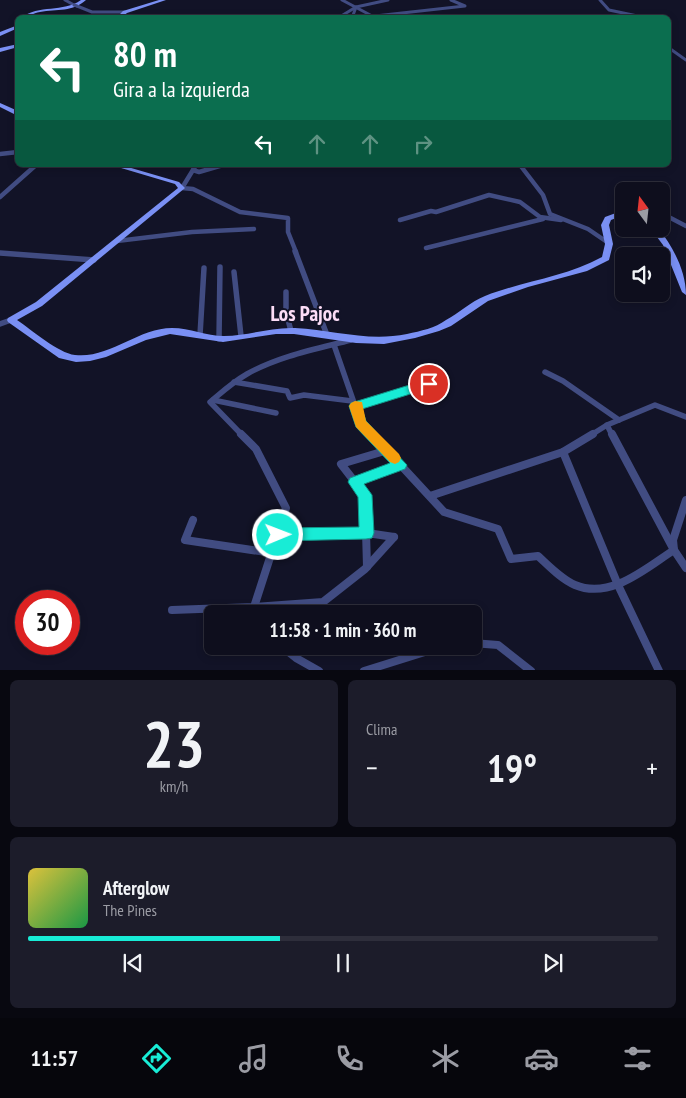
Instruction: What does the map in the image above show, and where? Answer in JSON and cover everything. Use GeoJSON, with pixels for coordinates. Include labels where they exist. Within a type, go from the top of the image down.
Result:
{"type":"FeatureCollection","features":[{"type":"Feature","properties":{"kind":"street"},"geometry":{"type":"LineString","coordinates":[[65,0],[92,12],[125,12],[164,0]]}},
{"type":"Feature","properties":{"kind":"street"},"geometry":{"type":"LineString","coordinates":[[29,15],[38,11],[72,7],[84,0]]}},
{"type":"Feature","properties":{"kind":"street"},"geometry":{"type":"LineString","coordinates":[[342,0],[370,15]]}},
{"type":"Feature","properties":{"kind":"street"},"geometry":{"type":"LineString","coordinates":[[343,15],[356,7],[388,0]]}},
{"type":"Feature","properties":{"kind":"street"},"geometry":{"type":"LineString","coordinates":[[390,15],[465,6],[452,0]]}},
{"type":"Feature","properties":{"kind":"street"},"geometry":{"type":"LineString","coordinates":[[600,0],[609,10],[637,15]]}},
{"type":"Feature","properties":{"kind":"street"},"geometry":{"type":"LineString","coordinates":[[352,15],[356,7]]}},
{"type":"Feature","properties":{"kind":"street"},"geometry":{"type":"LineString","coordinates":[[122,15],[125,12]]}},
{"type":"Feature","properties":{"kind":"street"},"geometry":{"type":"LineString","coordinates":[[0,34],[15,27]]}},
{"type":"Feature","properties":{"kind":"street"},"geometry":{"type":"LineString","coordinates":[[0,50],[15,46]]}},
{"type":"Feature","properties":{"kind":"street"},"geometry":{"type":"LineString","coordinates":[[671,49],[686,60]]}},
{"type":"Feature","properties":{"kind":"street"},"geometry":{"type":"LineString","coordinates":[[0,106],[15,113]]}},
{"type":"Feature","properties":{"kind":"street"},"geometry":{"type":"LineString","coordinates":[[0,154],[15,152]]}},
{"type":"Feature","properties":{"kind":"street"},"geometry":{"type":"LineString","coordinates":[[0,197],[34,167]]}},
{"type":"Feature","properties":{"kind":"street"},"geometry":{"type":"LineString","coordinates":[[121,167],[177,183],[182,188],[193,190],[240,212],[288,218],[288,232],[327,335]]}},
{"type":"Feature","properties":{"kind":"street"},"geometry":{"type":"LineString","coordinates":[[0,324],[39,304],[118,241],[182,188],[195,168],[198,172],[216,167]]}},
{"type":"Feature","properties":{"kind":"street"},"geometry":{"type":"LineString","coordinates":[[521,167],[542,195],[550,214],[600,233],[609,244]]}},
{"type":"Feature","properties":{"kind":"street"},"geometry":{"type":"LineString","coordinates":[[400,220],[431,211],[436,212],[489,195],[520,202],[540,218],[562,220]]}},
{"type":"Feature","properties":{"kind":"street"},"geometry":{"type":"LineString","coordinates":[[11,320],[62,356],[69,358],[84,358],[110,353],[135,340],[169,331],[219,338],[291,331],[379,341],[438,329],[482,301],[542,280],[573,274],[593,267],[606,258],[609,244],[605,225],[608,219],[615,216]]}},
{"type":"Feature","properties":{"kind":"street"},"geometry":{"type":"LineString","coordinates":[[426,248],[545,218]]}},
{"type":"Feature","properties":{"kind":"street"},"geometry":{"type":"LineString","coordinates":[[670,218],[686,226]]}},
{"type":"Feature","properties":{"kind":"street"},"geometry":{"type":"LineString","coordinates":[[118,241],[192,232],[254,229]]}},
{"type":"Feature","properties":{"kind":"street"},"geometry":{"type":"LineString","coordinates":[[662,238],[667,245],[686,292]]}},
{"type":"Feature","properties":{"kind":"street"},"geometry":{"type":"LineString","coordinates":[[0,253],[94,260]]}},
{"type":"Feature","properties":{"kind":"street"},"geometry":{"type":"LineString","coordinates":[[219,338],[220,267]]}},
{"type":"Feature","properties":{"kind":"street"},"geometry":{"type":"LineString","coordinates":[[200,335],[204,268]]}},
{"type":"Feature","properties":{"kind":"street"},"geometry":{"type":"LineString","coordinates":[[234,272],[241,336]]}},
{"type":"Feature","properties":{"kind":"street"},"geometry":{"type":"LineString","coordinates":[[286,292],[286,312],[291,331]]}},
{"type":"Feature","properties":{"kind":"street"},"geometry":{"type":"LineString","coordinates":[[256,605],[286,508],[256,449],[210,402],[234,382],[274,361],[353,339]]}},
{"type":"Feature","properties":{"kind":"street"},"geometry":{"type":"LineString","coordinates":[[334,345],[361,423],[444,512],[498,529],[511,559],[538,556],[575,585],[593,590],[618,585],[674,550]]}},
{"type":"Feature","properties":{"kind":"street"},"geometry":{"type":"LineString","coordinates":[[545,372],[563,381],[619,420]]}},
{"type":"Feature","properties":{"kind":"street"},"geometry":{"type":"LineString","coordinates":[[234,382],[287,391],[290,398],[304,395],[354,403],[429,384]]}},
{"type":"Feature","properties":{"kind":"street"},"geometry":{"type":"LineString","coordinates":[[213,400],[276,413]]}},
{"type":"Feature","properties":{"kind":"street"},"geometry":{"type":"LineString","coordinates":[[430,496],[563,452],[607,425],[655,406],[686,416]]}},
{"type":"Feature","properties":{"kind":"street"},"geometry":{"type":"LineString","coordinates":[[607,425],[674,550],[686,568]]}},
{"type":"Feature","properties":{"kind":"street"},"geometry":{"type":"LineString","coordinates":[[367,567],[365,495],[341,464],[388,450]]}},
{"type":"Feature","properties":{"kind":"street"},"geometry":{"type":"LineString","coordinates":[[563,452],[618,585],[659,670]]}},
{"type":"Feature","properties":{"kind":"street"},"geometry":{"type":"LineString","coordinates":[[355,482],[400,465]]}},
{"type":"Feature","properties":{"kind":"street"},"geometry":{"type":"LineString","coordinates":[[674,550],[673,540],[686,500]]}},
{"type":"Feature","properties":{"kind":"street"},"geometry":{"type":"LineString","coordinates":[[193,520],[185,540],[272,553]]}},
{"type":"Feature","properties":{"kind":"street"},"geometry":{"type":"LineString","coordinates":[[278,535],[366,533],[394,536],[367,567],[323,602],[298,605]]}},
{"type":"Feature","properties":{"kind":"street"},"geometry":{"type":"LineString","coordinates":[[172,610],[204,610]]}},
{"type":"Feature","properties":{"kind":"street"},"geometry":{"type":"LineString","coordinates":[[482,643],[498,645],[531,670]]}},
{"type":"Feature","properties":{"kind":"street"},"geometry":{"type":"LineString","coordinates":[[292,655],[319,670]]}},
{"type":"Feature","properties":{"kind":"street"},"geometry":{"type":"LineString","coordinates":[[364,670],[414,655]]}},
{"type":"Feature","properties":{"kind":"slow traffic"},"geometry":{"type":"LineString","coordinates":[[357,405],[355,406],[361,423],[395,458]]}},
{"type":"Feature","properties":{"kind":"district","name":"Los Pajoc"},"geometry":{"type":"Point","coordinates":[305,314]}},
{"type":"Feature","properties":{"kind":"route"},"geometry":{"type":"LineString","coordinates":[[278,535],[366,533],[365,495],[355,482],[400,465],[361,423],[355,406],[429,384]]}}]}
